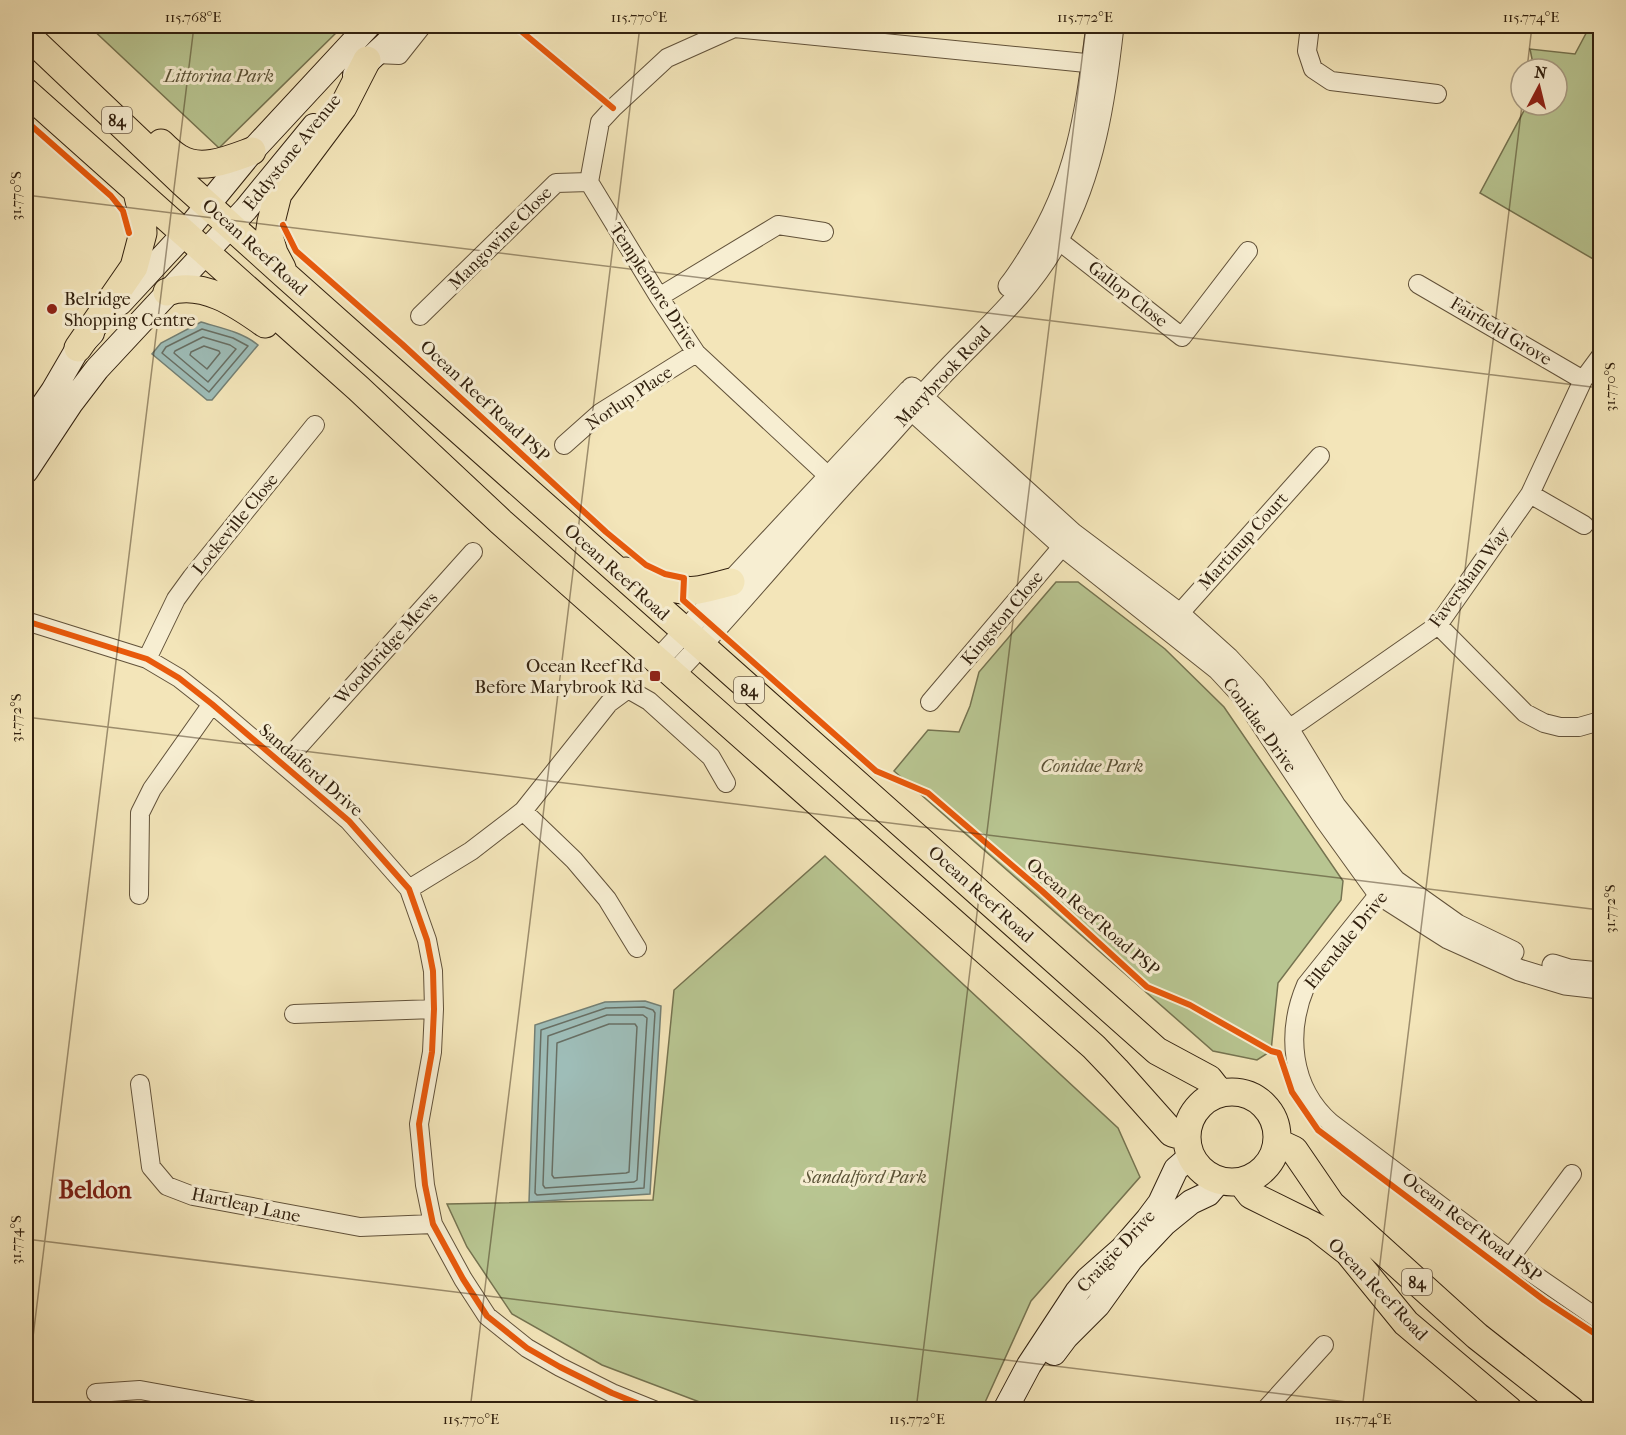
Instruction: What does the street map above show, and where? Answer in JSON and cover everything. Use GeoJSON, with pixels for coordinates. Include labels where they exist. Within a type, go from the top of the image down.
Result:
{"type":"FeatureCollection","features":[{"type":"Feature","properties":{"kind":"main road"},"geometry":{"type":"LineString","coordinates":[[285,275],[274,253],[269,236],[278,194],[343,107],[372,57],[368,26]]}},
{"type":"Feature","properties":{"kind":"main road","name":"Eddystone Avenue"},"geometry":{"type":"LineString","coordinates":[[26,430],[53,391],[78,348],[184,234],[252,151],[368,26]]}},
{"type":"Feature","properties":{"kind":"main road","name":"Eddystone Avenue"},"geometry":{"type":"LineString","coordinates":[[26,471],[97,369],[231,225],[372,57],[396,36],[403,26]]}},
{"type":"Feature","properties":{"kind":"main road"},"geometry":{"type":"LineString","coordinates":[[26,27],[63,54],[177,158],[185,162],[205,165],[252,151]]}},
{"type":"Feature","properties":{"kind":"main road","name":"Ocean Reef Road"},"geometry":{"type":"LineString","coordinates":[[26,34],[285,275],[610,566],[1157,1051],[1209,1079],[1220,1094]]}},
{"type":"Feature","properties":{"kind":"main road","name":"Ocean Reef Road"},"geometry":{"type":"LineString","coordinates":[[26,92],[358,388],[501,522],[1094,1047],[1172,1133],[1188,1147]]}},
{"type":"Feature","properties":{"kind":"main road"},"geometry":{"type":"LineString","coordinates":[[78,348],[134,267],[143,233],[142,213],[137,192]]}},
{"type":"Feature","properties":{"kind":"main road"},"geometry":{"type":"LineString","coordinates":[[167,292],[180,288],[201,290],[244,309],[358,388]]}},
{"type":"Feature","properties":{"kind":"main road"},"geometry":{"type":"LineString","coordinates":[[53,391],[73,389],[97,369]]}},
{"type":"Feature","properties":{"kind":"main road"},"geometry":{"type":"LineString","coordinates":[[610,566],[670,588],[683,590],[698,590],[731,582]]}},
{"type":"Feature","properties":{"kind":"main road"},"geometry":{"type":"LineString","coordinates":[[1188,1147],[1189,1123],[1196,1110],[1207,1100],[1220,1094],[1242,1093],[1261,1103],[1274,1120],[1277,1142],[1273,1156],[1265,1168],[1254,1177],[1230,1181]]}},
{"type":"Feature","properties":{"kind":"main road","name":"Ocean Reef Road"},"geometry":{"type":"LineString","coordinates":[[1277,1142],[1294,1150],[1330,1204],[1477,1336],[1571,1410]]}},
{"type":"Feature","properties":{"kind":"main road","name":"84"},"geometry":{"type":"LineString","coordinates":[[1188,1147],[1199,1169],[1230,1181]]}},
{"type":"Feature","properties":{"kind":"main road","name":"Craigie Drive"},"geometry":{"type":"LineString","coordinates":[[1005,1410],[1029,1365],[1077,1292],[1122,1249],[1160,1203],[1188,1147]]}},
{"type":"Feature","properties":{"kind":"main road","name":"Ocean Reef Road"},"geometry":{"type":"LineString","coordinates":[[1230,1181],[1251,1195],[1316,1227],[1348,1252],[1407,1323],[1509,1410]]}},
{"type":"Feature","properties":{"kind":"main road","name":"Craigie Drive"},"geometry":{"type":"LineString","coordinates":[[1022,1410],[1048,1362],[1065,1337],[1098,1305],[1131,1259],[1164,1224],[1191,1202],[1230,1181]]}},
{"type":"Feature","properties":{"kind":"street"},"geometry":{"type":"LineString","coordinates":[[372,57],[399,54],[422,26]]}},
{"type":"Feature","properties":{"kind":"street","name":"Marybrook Road"},"geometry":{"type":"LineString","coordinates":[[666,667],[912,399],[1017,298],[1051,236],[1076,199],[1097,134],[1100,65],[1097,26]]}},
{"type":"Feature","properties":{"kind":"street","name":"Marybrook Road"},"geometry":{"type":"LineString","coordinates":[[1100,65],[1113,26]]}},
{"type":"Feature","properties":{"kind":"street"},"geometry":{"type":"LineString","coordinates":[[1310,26],[1307,51],[1313,69],[1331,81],[1437,94]]}},
{"type":"Feature","properties":{"kind":"street"},"geometry":{"type":"LineString","coordinates":[[589,182],[600,122],[613,108],[667,58],[734,27],[1100,65]]}},
{"type":"Feature","properties":{"kind":"street","name":"Templemore Drive"},"geometry":{"type":"LineString","coordinates":[[589,182],[658,297],[696,353],[835,482]]}},
{"type":"Feature","properties":{"kind":"street","name":"Mangowine Close"},"geometry":{"type":"LineString","coordinates":[[420,316],[556,183],[589,182]]}},
{"type":"Feature","properties":{"kind":"street"},"geometry":{"type":"LineString","coordinates":[[658,297],[778,225],[824,232]]}},
{"type":"Feature","properties":{"kind":"street","name":"Gallop Close"},"geometry":{"type":"LineString","coordinates":[[1051,236],[1182,337],[1248,251]]}},
{"type":"Feature","properties":{"kind":"street","name":"Fairfield Grove"},"geometry":{"type":"LineString","coordinates":[[1418,284],[1583,380]]}},
{"type":"Feature","properties":{"kind":"street","name":"Norlup Place"},"geometry":{"type":"LineString","coordinates":[[564,446],[600,413],[696,353]]}},
{"type":"Feature","properties":{"kind":"street","name":"Faversham Way"},"geometry":{"type":"LineString","coordinates":[[1280,733],[1438,625],[1530,494],[1583,380],[1600,357]]}},
{"type":"Feature","properties":{"kind":"street","name":"Conidae Drive"},"geometry":{"type":"LineString","coordinates":[[912,399],[1068,540],[1173,620],[1280,733],[1325,819],[1387,888],[1448,938],[1519,970],[1566,984],[1600,988]]}},
{"type":"Feature","properties":{"kind":"street","name":"Lockeville Close"},"geometry":{"type":"LineString","coordinates":[[147,659],[176,599],[315,425]]}},
{"type":"Feature","properties":{"kind":"street","name":"Martinup Court"},"geometry":{"type":"LineString","coordinates":[[1173,620],[1320,456]]}},
{"type":"Feature","properties":{"kind":"street","name":"Marybrook Road"},"geometry":{"type":"LineString","coordinates":[[693,639],[731,582],[835,482]]}},
{"type":"Feature","properties":{"kind":"street"},"geometry":{"type":"LineString","coordinates":[[1530,494],[1584,525]]}},
{"type":"Feature","properties":{"kind":"street","name":"Kingston Close"},"geometry":{"type":"LineString","coordinates":[[930,702],[1068,540]]}},
{"type":"Feature","properties":{"kind":"street","name":"Woodbridge Mews"},"geometry":{"type":"LineString","coordinates":[[283,764],[473,552]]}},
{"type":"Feature","properties":{"kind":"street","name":"Sandalford Drive"},"geometry":{"type":"LineString","coordinates":[[26,621],[147,659],[179,678],[349,821],[409,889],[433,971],[432,1052],[419,1124],[425,1185],[433,1224],[463,1279],[488,1316],[527,1348],[608,1402],[654,1410]]}},
{"type":"Feature","properties":{"kind":"street"},"geometry":{"type":"LineString","coordinates":[[1438,625],[1525,713],[1544,723],[1560,727],[1579,727],[1600,721]]}},
{"type":"Feature","properties":{"kind":"street"},"geometry":{"type":"LineString","coordinates":[[409,889],[471,851],[523,812],[609,703],[628,689],[649,701],[711,757],[726,783]]}},
{"type":"Feature","properties":{"kind":"street"},"geometry":{"type":"LineString","coordinates":[[139,895],[140,813],[152,789],[212,704]]}},
{"type":"Feature","properties":{"kind":"street"},"geometry":{"type":"LineString","coordinates":[[523,812],[574,860],[607,899],[637,948]]}},
{"type":"Feature","properties":{"kind":"street","name":"Conidae Drive"},"geometry":{"type":"LineString","coordinates":[[1387,888],[1496,945],[1529,959],[1569,970],[1600,973]]}},
{"type":"Feature","properties":{"kind":"street","name":"Ellendale Drive"},"geometry":{"type":"LineString","coordinates":[[1387,888],[1306,985],[1299,1001],[1293,1048],[1304,1086],[1320,1113],[1331,1123],[1510,1258],[1600,1320]]}},
{"type":"Feature","properties":{"kind":"street"},"geometry":{"type":"LineString","coordinates":[[294,1014],[434,1009]]}},
{"type":"Feature","properties":{"kind":"street","name":"Hartleap Lane"},"geometry":{"type":"LineString","coordinates":[[140,1084],[151,1167],[167,1186],[193,1196],[360,1227],[433,1224]]}},
{"type":"Feature","properties":{"kind":"street"},"geometry":{"type":"LineString","coordinates":[[1510,1258],[1572,1174]]}},
{"type":"Feature","properties":{"kind":"street"},"geometry":{"type":"LineString","coordinates":[[1265,1410],[1324,1345]]}},
{"type":"Feature","properties":{"kind":"street"},"geometry":{"type":"LineString","coordinates":[[96,1393],[140,1390],[251,1410]]}},
{"type":"Feature","properties":{"kind":"green space","name":"Littorina Park"},"geometry":{"type":"Polygon","coordinates":[[[89,26],[335,26],[339,30],[219,148],[89,26]]]}},
{"type":"Feature","properties":{"kind":"green space"},"geometry":{"type":"Polygon","coordinates":[[[1590,26],[1600,26],[1600,263],[1480,193],[1521,117],[1569,117],[1569,57],[1532,57],[1530,49],[1575,54],[1590,26]]]}},
{"type":"Feature","properties":{"kind":"green space","name":"Conidae Park"},"geometry":{"type":"Polygon","coordinates":[[[1056,582],[1078,582],[1165,649],[1224,707],[1343,881],[1341,900],[1278,983],[1271,1051],[1257,1060],[1213,1051],[894,771],[928,730],[959,732],[970,706],[979,672],[1056,582]]]}},
{"type":"Feature","properties":{"kind":"green space","name":"Sandalford Park"},"geometry":{"type":"Polygon","coordinates":[[[825,856],[1118,1128],[1140,1177],[1031,1301],[982,1409],[718,1409],[602,1365],[512,1314],[467,1247],[447,1204],[653,1200],[674,990],[825,856]]]}},
{"type":"Feature","properties":{"kind":"water"},"geometry":{"type":"Polygon","coordinates":[[[201,322],[224,328],[258,345],[212,400],[207,400],[152,354],[161,343],[201,322]]]}},
{"type":"Feature","properties":{"kind":"water"},"geometry":{"type":"Polygon","coordinates":[[[645,1001],[661,1006],[650,1194],[529,1202],[535,1025],[605,1002],[645,1001]]]}},
{"type":"Feature","properties":{"kind":"cycle path"},"geometry":{"type":"LineString","coordinates":[[515,26],[613,108]]}},
{"type":"Feature","properties":{"kind":"cycle path"},"geometry":{"type":"LineString","coordinates":[[26,121],[111,196],[123,211],[129,233]]}},
{"type":"Feature","properties":{"kind":"cycle path","name":"Ocean Reef Road PSP"},"geometry":{"type":"LineString","coordinates":[[283,225],[296,251],[402,344],[606,532],[646,565],[665,574],[684,578],[683,600],[876,771],[928,793],[1042,891],[1147,987],[1190,1005],[1271,1051],[1279,1053],[1292,1092],[1318,1130],[1544,1300],[1600,1337]]}},
{"type":"Feature","properties":{"kind":"cycle path"},"geometry":{"type":"LineString","coordinates":[[26,621],[147,659],[179,678],[349,821],[409,889],[427,940],[433,971],[432,1052],[419,1124],[425,1185],[433,1224],[463,1279],[487,1316],[527,1348],[560,1367],[612,1393],[654,1410]]}},
{"type":"Feature","properties":{"kind":"place","name":"Belridge Shopping Centre"},"geometry":{"type":"Point","coordinates":[52,309]}},
{"type":"Feature","properties":{"kind":"place","name":"Ocean Reef Rd Before Marybrook Rd"},"geometry":{"type":"Point","coordinates":[655,676]}},
{"type":"Feature","properties":{"kind":"district","name":"Beldon"},"geometry":{"type":"Point","coordinates":[95,1190]}}]}
